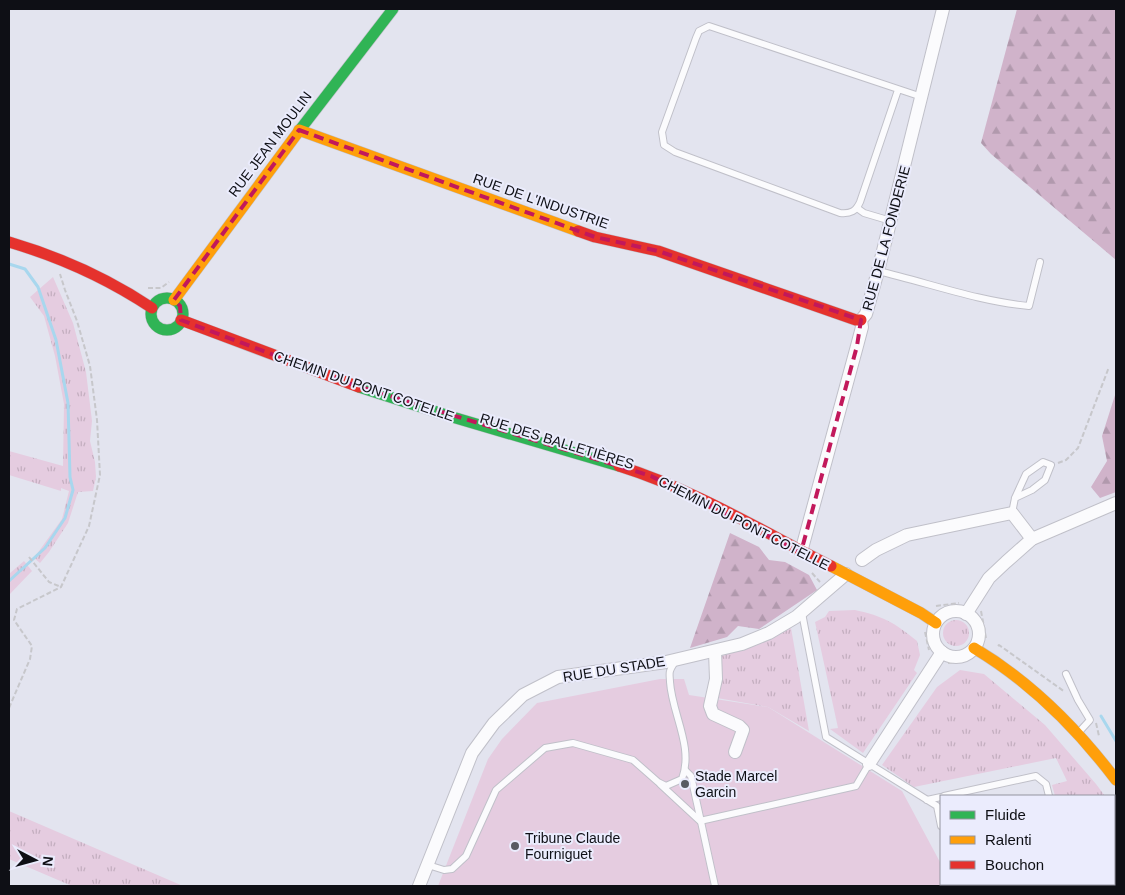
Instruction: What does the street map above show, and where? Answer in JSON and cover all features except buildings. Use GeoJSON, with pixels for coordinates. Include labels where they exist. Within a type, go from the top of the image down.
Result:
{"type":"FeatureCollection","features":[{"type":"Feature","properties":{"kind":"street","name":"RUE JEAN MOULIN"},"geometry":{"type":"LineString","coordinates":[[174,300],[300,130],[393,9]]}},
{"type":"Feature","properties":{"kind":"street","name":"RUE DE LA FONDERIE"},"geometry":{"type":"LineString","coordinates":[[801,552],[862,327],[860,320],[866,314],[878,271],[943,9]]}},
{"type":"Feature","properties":{"kind":"street","name":"RUE DE L'INDUSTRIE"},"geometry":{"type":"LineString","coordinates":[[300,130],[594,237],[658,251],[860,320]]}},
{"type":"Feature","properties":{"kind":"street"},"geometry":{"type":"LineString","coordinates":[[9,242],[101,277],[152,308]]}},
{"type":"Feature","properties":{"kind":"street"},"geometry":{"type":"LineString","coordinates":[[159,300],[174,300],[180,306],[181,320],[172,329],[161,329],[153,322],[152,308],[159,300]]}},
{"type":"Feature","properties":{"kind":"street","name":"CHEMIN DU PONT COTELLE"},"geometry":{"type":"LineString","coordinates":[[181,320],[352,384],[449,416],[589,456],[651,476],[697,497],[848,576]]}},
{"type":"Feature","properties":{"kind":"street"},"geometry":{"type":"LineString","coordinates":[[930,625],[947,613],[964,609],[989,578],[1032,539],[1116,503]]}},
{"type":"Feature","properties":{"kind":"street"},"geometry":{"type":"LineString","coordinates":[[862,560],[876,550],[907,535],[1012,513],[1032,539]]}},
{"type":"Feature","properties":{"kind":"street"},"geometry":{"type":"LineString","coordinates":[[848,576],[921,613],[934,630],[934,639],[939,657],[868,764]]}},
{"type":"Feature","properties":{"kind":"street","name":"RUE DU STADE"},"geometry":{"type":"LineString","coordinates":[[419,886],[472,754],[494,723],[523,695],[558,677],[676,659],[742,644],[769,633],[802,613],[848,576]]}},
{"type":"Feature","properties":{"kind":"street"},"geometry":{"type":"LineString","coordinates":[[964,609],[975,622],[978,629],[978,641],[972,654]]}},
{"type":"Feature","properties":{"kind":"street"},"geometry":{"type":"LineString","coordinates":[[715,651],[716,679],[710,706],[713,714],[739,726],[743,730],[735,752]]}},
{"type":"Feature","properties":{"kind":"street"},"geometry":{"type":"LineString","coordinates":[[939,657],[957,657],[972,654],[994,659],[1058,712],[1078,732],[1116,780]]}},
{"type":"Feature","properties":{"kind":"lane"},"geometry":{"type":"LineString","coordinates":[[898,90],[857,208],[850,212],[840,212],[675,152],[664,144],[662,132],[696,38],[699,31],[709,26],[922,97]]}},
{"type":"Feature","properties":{"kind":"lane"},"geometry":{"type":"LineString","coordinates":[[857,208],[864,213],[891,221]]}},
{"type":"Feature","properties":{"kind":"lane"},"geometry":{"type":"LineString","coordinates":[[878,271],[921,284],[998,302],[1029,306],[1040,262]]}},
{"type":"Feature","properties":{"kind":"lane"},"geometry":{"type":"LineString","coordinates":[[1012,513],[1015,498],[1026,474],[1043,462],[1051,465],[1044,480],[1032,490],[1015,498]]}},
{"type":"Feature","properties":{"kind":"lane"},"geometry":{"type":"LineString","coordinates":[[802,613],[826,737],[937,806],[940,821]]}},
{"type":"Feature","properties":{"kind":"lane"},"geometry":{"type":"LineString","coordinates":[[658,782],[666,786],[675,783],[682,779],[685,770],[681,727],[671,692],[669,672],[676,659]]}},
{"type":"Feature","properties":{"kind":"lane"},"geometry":{"type":"LineString","coordinates":[[1066,674],[1090,720],[1078,732]]}},
{"type":"Feature","properties":{"kind":"lane"},"geometry":{"type":"LineString","coordinates":[[428,865],[444,870],[452,869],[466,856],[496,790],[546,748],[573,743],[632,760],[700,821]]}},
{"type":"Feature","properties":{"kind":"lane"},"geometry":{"type":"LineString","coordinates":[[700,821],[856,786],[868,764]]}},
{"type":"Feature","properties":{"kind":"lane"},"geometry":{"type":"LineString","coordinates":[[685,770],[691,776],[715,886]]}},
{"type":"Feature","properties":{"kind":"lane"},"geometry":{"type":"LineString","coordinates":[[952,795],[1036,776],[1046,784],[1049,795]]}},
{"type":"Feature","properties":{"kind":"lane"},"geometry":{"type":"LineString","coordinates":[[927,800],[940,798]]}},
{"type":"Feature","properties":{"kind":"path"},"geometry":{"type":"LineString","coordinates":[[9,708],[30,659],[32,646],[14,620],[17,609],[61,588],[89,526],[100,475],[97,420],[90,366],[78,321],[64,290],[55,258]]}},
{"type":"Feature","properties":{"kind":"path"},"geometry":{"type":"LineString","coordinates":[[1051,465],[1066,460],[1078,448],[1109,368]]}},
{"type":"Feature","properties":{"kind":"path"},"geometry":{"type":"LineString","coordinates":[[29,557],[49,582],[61,588]]}},
{"type":"Feature","properties":{"kind":"path"},"geometry":{"type":"LineString","coordinates":[[815,571],[809,568],[826,593]]}},
{"type":"Feature","properties":{"kind":"path"},"geometry":{"type":"LineString","coordinates":[[931,606],[938,607],[949,604],[964,609]]}},
{"type":"Feature","properties":{"kind":"path"},"geometry":{"type":"LineString","coordinates":[[981,609],[988,643]]}},
{"type":"Feature","properties":{"kind":"path"},"geometry":{"type":"LineString","coordinates":[[930,625],[939,657],[972,654]]}},
{"type":"Feature","properties":{"kind":"highlighted area"},"geometry":{"type":"Polygon","coordinates":[[[299,130],[595,237],[658,251],[861,320],[857,346],[801,552],[651,476],[351,384],[181,320],[180,306],[174,300],[299,130]]]}},
{"type":"Feature","properties":{"kind":"green space"},"geometry":{"type":"Polygon","coordinates":[[[1017,9],[1116,9],[1116,260],[991,154],[981,143],[1017,9]]]}},
{"type":"Feature","properties":{"kind":"green space"},"geometry":{"type":"Polygon","coordinates":[[[53,277],[73,323],[86,372],[92,421],[90,441],[96,477],[93,491],[78,492],[68,523],[40,563],[34,558],[62,519],[69,491],[61,488],[61,491],[9,475],[9,451],[63,466],[64,404],[55,356],[44,316],[30,297],[53,277]]]}},
{"type":"Feature","properties":{"kind":"green space"},"geometry":{"type":"Polygon","coordinates":[[[1116,392],[1116,492],[1100,498],[1091,487],[1107,461],[1102,436],[1116,392]]]}},
{"type":"Feature","properties":{"kind":"green space"},"geometry":{"type":"Polygon","coordinates":[[[730,533],[759,547],[769,560],[785,562],[809,575],[817,590],[759,629],[738,626],[727,637],[690,648],[730,533]]]}},
{"type":"Feature","properties":{"kind":"green space"},"geometry":{"type":"Polygon","coordinates":[[[24,561],[32,571],[9,595],[9,574],[24,561]]]}},
{"type":"Feature","properties":{"kind":"green space"},"geometry":{"type":"Polygon","coordinates":[[[855,610],[881,618],[902,629],[917,641],[920,655],[914,670],[917,673],[863,753],[830,729],[838,728],[815,622],[825,617],[829,611],[855,610]]]}},
{"type":"Feature","properties":{"kind":"green space"},"geometry":{"type":"Polygon","coordinates":[[[956,620],[965,624],[969,633],[965,642],[956,646],[947,642],[943,633],[947,624],[956,620]]]}},
{"type":"Feature","properties":{"kind":"green space"},"geometry":{"type":"Polygon","coordinates":[[[791,628],[809,731],[768,707],[717,698],[722,656],[773,638],[791,628]]]}},
{"type":"Feature","properties":{"kind":"green space"},"geometry":{"type":"Polygon","coordinates":[[[960,670],[984,674],[1045,725],[1104,795],[1055,795],[1052,785],[1067,781],[1056,758],[914,787],[882,765],[937,687],[960,670]]]}},
{"type":"Feature","properties":{"kind":"green space","name":"Stade Marcel Garcin"},"geometry":{"type":"Polygon","coordinates":[[[660,679],[684,679],[689,695],[768,707],[902,791],[940,862],[940,885],[949,886],[438,886],[488,759],[502,739],[537,703],[660,679]]]}},
{"type":"Feature","properties":{"kind":"green space"},"geometry":{"type":"Polygon","coordinates":[[[9,811],[183,886],[72,886],[9,859],[9,811]]]}},
{"type":"Feature","properties":{"kind":"green space"},"geometry":{"type":"Polygon","coordinates":[[[1116,839],[1116,886],[1074,886],[1115,885],[1116,839]]]}},
{"type":"Feature","properties":{"kind":"waterway"},"geometry":{"type":"LineString","coordinates":[[9,264],[25,269],[38,287],[56,340],[68,403],[70,477],[73,490],[65,518],[45,548],[9,581]]}},
{"type":"Feature","properties":{"kind":"waterway"},"geometry":{"type":"LineString","coordinates":[[1101,716],[1116,741]]}},
{"type":"Feature","properties":{"kind":"traffic: fast"},"geometry":{"type":"LineString","coordinates":[[299,131],[393,9]]}},
{"type":"Feature","properties":{"kind":"traffic: fast"},"geometry":{"type":"LineString","coordinates":[[167,298],[178,303],[183,314],[178,325],[167,330],[156,325],[151,314],[156,303],[167,298]]}},
{"type":"Feature","properties":{"kind":"traffic: fast"},"geometry":{"type":"LineString","coordinates":[[359,387],[449,416],[619,466]]}},
{"type":"Feature","properties":{"kind":"traffic: slow"},"geometry":{"type":"LineString","coordinates":[[299,130],[578,231]]}},
{"type":"Feature","properties":{"kind":"traffic: slow"},"geometry":{"type":"LineString","coordinates":[[174,300],[299,131]]}},
{"type":"Feature","properties":{"kind":"traffic: slow"},"geometry":{"type":"LineString","coordinates":[[831,566],[921,613],[936,623]]}},
{"type":"Feature","properties":{"kind":"traffic: slow"},"geometry":{"type":"LineString","coordinates":[[974,648],[1015,676],[1051,707],[1069,724],[1116,780]]}},
{"type":"Feature","properties":{"kind":"traffic: jam"},"geometry":{"type":"LineString","coordinates":[[578,231],[595,237],[658,251],[856,320],[861,320]]}},
{"type":"Feature","properties":{"kind":"traffic: jam"},"geometry":{"type":"LineString","coordinates":[[9,242],[47,254],[83,269],[118,287],[152,308]]}},
{"type":"Feature","properties":{"kind":"traffic: jam"},"geometry":{"type":"LineString","coordinates":[[181,320],[359,387]]}},
{"type":"Feature","properties":{"kind":"traffic: jam"},"geometry":{"type":"LineString","coordinates":[[619,466],[674,486],[831,566]]}},
{"type":"Feature","properties":{"kind":"place","name":"Stade Marcel Garcin"},"geometry":{"type":"Point","coordinates":[685,784]}},
{"type":"Feature","properties":{"kind":"place","name":"Tribune Claude Fourniguet"},"geometry":{"type":"Point","coordinates":[515,846]}}]}
